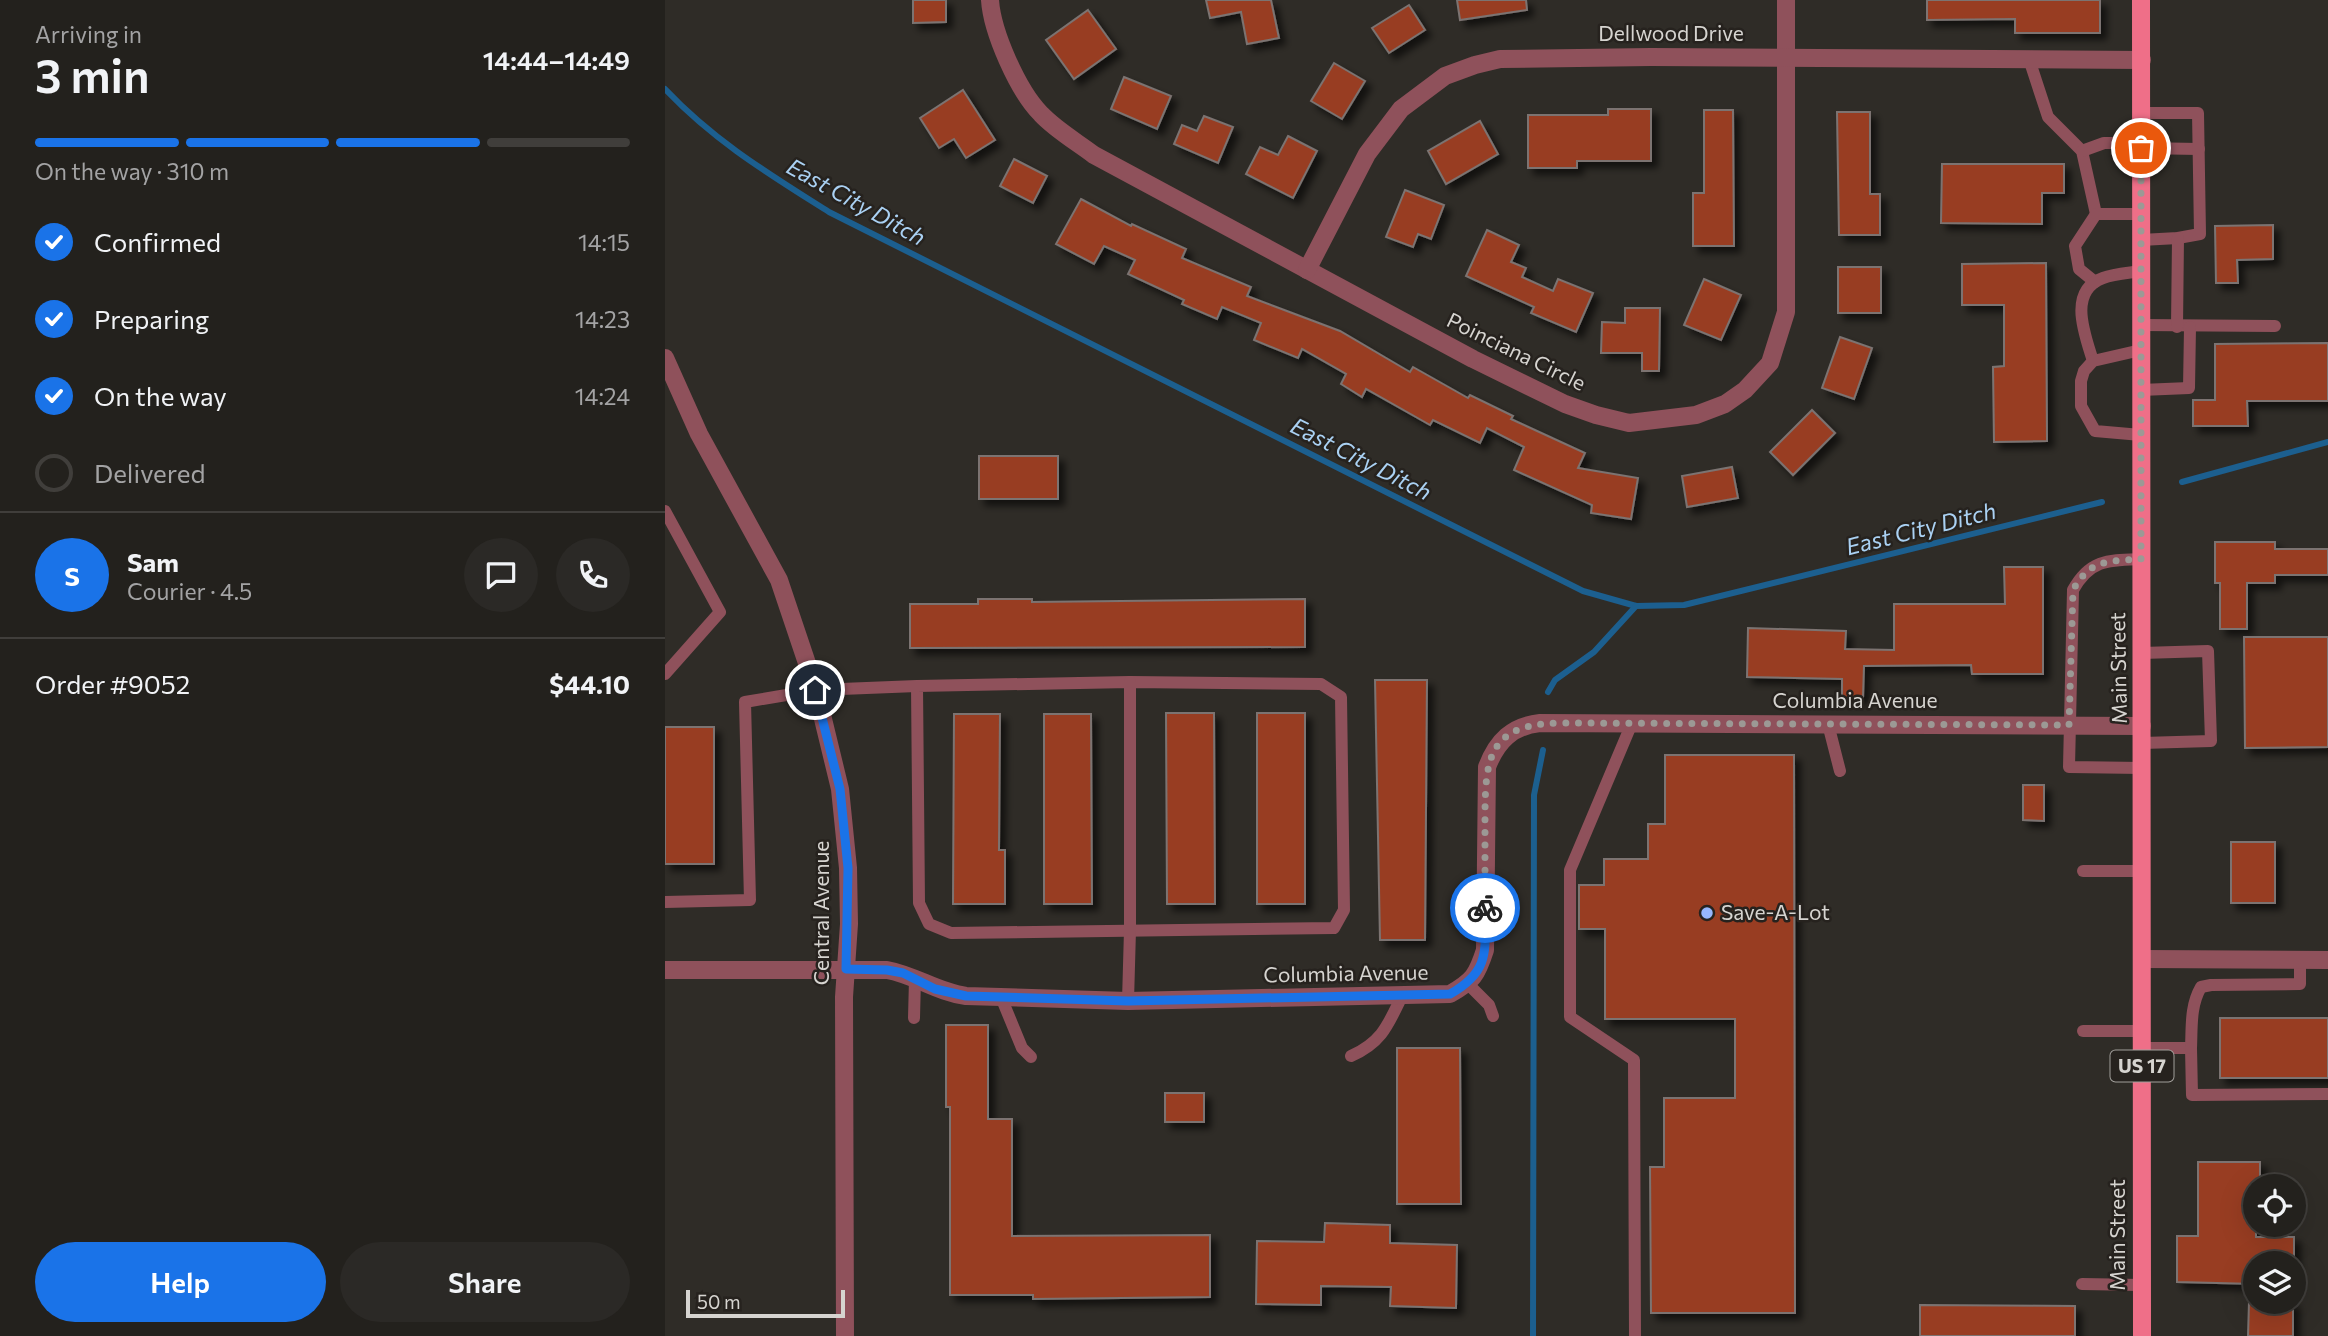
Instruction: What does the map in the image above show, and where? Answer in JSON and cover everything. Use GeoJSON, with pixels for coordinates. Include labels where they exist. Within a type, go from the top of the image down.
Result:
{"type":"FeatureCollection","features":[{"type":"Feature","properties":{"kind":"main road","name":"Main Street"},"geometry":{"type":"LineString","coordinates":[[2141,0],[2142,1336]]}},
{"type":"Feature","properties":{"kind":"street","name":"Poinciana Circle"},"geometry":{"type":"LineString","coordinates":[[990,0],[991,14],[1009,66],[1040,114],[1094,155],[1473,359],[1565,404],[1629,423],[1696,415],[1725,404],[1745,390],[1770,363],[1786,312],[1786,0]]}},
{"type":"Feature","properties":{"kind":"street","name":"Dellwood Drive"},"geometry":{"type":"LineString","coordinates":[[1307,270],[1367,154],[1401,109],[1445,76],[1475,65],[1500,59],[1786,57],[2141,60]]}},
{"type":"Feature","properties":{"kind":"street","name":"Central Avenue"},"geometry":{"type":"LineString","coordinates":[[665,359],[699,434],[779,580],[815,690],[840,789],[848,868],[844,997],[845,1336]]}},
{"type":"Feature","properties":{"kind":"street","name":"Columbia Avenue"},"geometry":{"type":"LineString","coordinates":[[665,970],[887,970],[903,973],[948,994],[1128,1001],[1450,994],[1468,984],[1478,972],[1485,950],[1487,766],[1499,742],[1527,724],[2069,725],[2143,734]]}},
{"type":"Feature","properties":{"kind":"street"},"geometry":{"type":"LineString","coordinates":[[2143,959],[2328,960]]}},
{"type":"Feature","properties":{"kind":"lane"},"geometry":{"type":"LineString","coordinates":[[2029,59],[2048,117],[2082,150],[2096,214],[2075,246],[2079,269],[2095,282]]}},
{"type":"Feature","properties":{"kind":"lane"},"geometry":{"type":"LineString","coordinates":[[2141,113],[2198,113],[2200,233],[2178,239],[2141,240]]}},
{"type":"Feature","properties":{"kind":"lane"},"geometry":{"type":"LineString","coordinates":[[2082,150],[2104,143],[2199,149]]}},
{"type":"Feature","properties":{"kind":"lane"},"geometry":{"type":"LineString","coordinates":[[2096,214],[2141,214]]}},
{"type":"Feature","properties":{"kind":"lane"},"geometry":{"type":"LineString","coordinates":[[2141,390],[2189,388],[2178,239]]}},
{"type":"Feature","properties":{"kind":"lane"},"geometry":{"type":"LineString","coordinates":[[2093,361],[2083,326],[2080,302],[2088,286],[2103,278],[2141,271]]}},
{"type":"Feature","properties":{"kind":"lane"},"geometry":{"type":"LineString","coordinates":[[2141,325],[2275,326]]}},
{"type":"Feature","properties":{"kind":"lane"},"geometry":{"type":"LineString","coordinates":[[2141,350],[2093,361],[2084,371],[2081,381],[2081,406],[2095,431],[2141,435]]}},
{"type":"Feature","properties":{"kind":"lane"},"geometry":{"type":"LineString","coordinates":[[665,674],[720,612],[666,517]]}},
{"type":"Feature","properties":{"kind":"lane"},"geometry":{"type":"LineString","coordinates":[[2141,559],[2102,562],[2090,568],[2073,590],[2069,767],[2143,768]]}},
{"type":"Feature","properties":{"kind":"lane"},"geometry":{"type":"LineString","coordinates":[[2141,653],[2208,651],[2211,741],[2143,734]]}},
{"type":"Feature","properties":{"kind":"lane"},"geometry":{"type":"LineString","coordinates":[[665,902],[750,900],[745,702],[815,690],[917,686],[1130,682],[1321,684],[1341,697],[1344,911],[1334,928],[951,933],[929,924],[919,903],[917,686]]}},
{"type":"Feature","properties":{"kind":"lane"},"geometry":{"type":"LineString","coordinates":[[1128,1001],[1130,682]]}},
{"type":"Feature","properties":{"kind":"lane"},"geometry":{"type":"LineString","coordinates":[[1632,723],[1570,870],[1570,1017],[1634,1060],[1636,1336]]}},
{"type":"Feature","properties":{"kind":"lane"},"geometry":{"type":"LineString","coordinates":[[1828,724],[1840,771]]}},
{"type":"Feature","properties":{"kind":"lane"},"geometry":{"type":"LineString","coordinates":[[2083,871],[2143,871]]}},
{"type":"Feature","properties":{"kind":"lane"},"geometry":{"type":"LineString","coordinates":[[2215,959],[2215,985]]}},
{"type":"Feature","properties":{"kind":"lane"},"geometry":{"type":"LineString","coordinates":[[2300,959],[2300,984],[2215,985],[2201,988],[2193,1011],[2192,1095],[2328,1094]]}},
{"type":"Feature","properties":{"kind":"lane"},"geometry":{"type":"LineString","coordinates":[[914,1018],[915,979]]}},
{"type":"Feature","properties":{"kind":"lane"},"geometry":{"type":"LineString","coordinates":[[1468,984],[1489,1005],[1493,1016]]}},
{"type":"Feature","properties":{"kind":"lane"},"geometry":{"type":"LineString","coordinates":[[1351,1056],[1368,1048],[1382,1035],[1402,996]]}},
{"type":"Feature","properties":{"kind":"lane"},"geometry":{"type":"LineString","coordinates":[[1001,997],[1022,1048],[1031,1057]]}},
{"type":"Feature","properties":{"kind":"lane"},"geometry":{"type":"LineString","coordinates":[[2083,1031],[2192,1048]]}},
{"type":"Feature","properties":{"kind":"lane"},"geometry":{"type":"LineString","coordinates":[[2082,1284],[2141,1285]]}},
{"type":"Feature","properties":{"kind":"building"},"geometry":{"type":"Polygon","coordinates":[[[913,0],[946,0],[946,22],[913,23],[913,0]]]}},
{"type":"Feature","properties":{"kind":"building"},"geometry":{"type":"Polygon","coordinates":[[[1206,0],[1271,0],[1279,38],[1247,44],[1241,12],[1210,18],[1206,0]]]}},
{"type":"Feature","properties":{"kind":"building"},"geometry":{"type":"Polygon","coordinates":[[[1457,0],[1526,0],[1527,10],[1460,20],[1457,0]]]}},
{"type":"Feature","properties":{"kind":"building"},"geometry":{"type":"Polygon","coordinates":[[[1927,0],[2100,0],[2100,33],[2015,33],[2015,19],[1927,20],[1927,0]]]}},
{"type":"Feature","properties":{"kind":"building"},"geometry":{"type":"Polygon","coordinates":[[[1409,5],[1425,30],[1389,53],[1372,28],[1409,5]]]}},
{"type":"Feature","properties":{"kind":"building"},"geometry":{"type":"Polygon","coordinates":[[[1088,10],[1116,49],[1074,79],[1046,40],[1088,10]]]}},
{"type":"Feature","properties":{"kind":"building"},"geometry":{"type":"Polygon","coordinates":[[[1334,63],[1365,81],[1342,119],[1311,101],[1334,63]]]}},
{"type":"Feature","properties":{"kind":"building"},"geometry":{"type":"Polygon","coordinates":[[[1124,77],[1171,96],[1157,129],[1111,109],[1124,77]]]}},
{"type":"Feature","properties":{"kind":"building"},"geometry":{"type":"Polygon","coordinates":[[[963,90],[995,140],[966,158],[954,139],[939,148],[920,118],[963,90]]]}},
{"type":"Feature","properties":{"kind":"building"},"geometry":{"type":"Polygon","coordinates":[[[1608,109],[1651,109],[1651,161],[1577,161],[1577,168],[1528,168],[1528,115],[1608,115],[1608,109]]]}},
{"type":"Feature","properties":{"kind":"building"},"geometry":{"type":"Polygon","coordinates":[[[1704,110],[1733,110],[1734,246],[1693,246],[1693,193],[1704,193],[1704,110]]]}},
{"type":"Feature","properties":{"kind":"building"},"geometry":{"type":"Polygon","coordinates":[[[1837,112],[1870,112],[1870,194],[1880,194],[1880,235],[1839,235],[1837,112]]]}},
{"type":"Feature","properties":{"kind":"building"},"geometry":{"type":"Polygon","coordinates":[[[1204,116],[1233,127],[1218,163],[1174,144],[1182,125],[1197,131],[1204,116]]]}},
{"type":"Feature","properties":{"kind":"building"},"geometry":{"type":"Polygon","coordinates":[[[1480,121],[1498,154],[1446,184],[1428,151],[1480,121]]]}},
{"type":"Feature","properties":{"kind":"building"},"geometry":{"type":"Polygon","coordinates":[[[1288,136],[1317,151],[1293,198],[1246,174],[1260,147],[1278,155],[1288,136]]]}},
{"type":"Feature","properties":{"kind":"building"},"geometry":{"type":"Polygon","coordinates":[[[1014,159],[1047,176],[1033,203],[1000,186],[1014,159]]]}},
{"type":"Feature","properties":{"kind":"building"},"geometry":{"type":"Polygon","coordinates":[[[1942,164],[2064,164],[2064,193],[2042,193],[2042,224],[1941,223],[1942,164]]]}},
{"type":"Feature","properties":{"kind":"building"},"geometry":{"type":"Polygon","coordinates":[[[1405,190],[1444,205],[1431,239],[1418,234],[1413,247],[1386,237],[1405,190]]]}},
{"type":"Feature","properties":{"kind":"building"},"geometry":{"type":"Polygon","coordinates":[[[1081,199],[1131,226],[1132,224],[1186,249],[1182,258],[1251,287],[1247,296],[1340,331],[1410,372],[1413,367],[1468,398],[1470,395],[1513,416],[1511,419],[1585,453],[1578,468],[1638,478],[1631,519],[1591,513],[1592,505],[1514,470],[1524,447],[1487,428],[1480,443],[1433,420],[1430,425],[1366,389],[1362,397],[1341,384],[1346,374],[1302,349],[1298,358],[1254,340],[1261,323],[1222,307],[1217,319],[1182,304],[1184,300],[1128,274],[1135,260],[1104,246],[1094,264],[1056,244],[1081,199]]]}},
{"type":"Feature","properties":{"kind":"building"},"geometry":{"type":"Polygon","coordinates":[[[2273,225],[2273,259],[2237,260],[2238,283],[2216,283],[2215,226],[2273,225]]]}},
{"type":"Feature","properties":{"kind":"building"},"geometry":{"type":"Polygon","coordinates":[[[1487,230],[1519,245],[1511,262],[1526,268],[1522,277],[1553,291],[1558,279],[1593,293],[1576,332],[1531,313],[1534,307],[1466,276],[1487,230]]]}},
{"type":"Feature","properties":{"kind":"building"},"geometry":{"type":"Polygon","coordinates":[[[2046,263],[2047,441],[1994,442],[1993,367],[2004,366],[2004,305],[1962,305],[1962,264],[2046,263]]]}},
{"type":"Feature","properties":{"kind":"building"},"geometry":{"type":"Polygon","coordinates":[[[1838,267],[1881,267],[1881,313],[1838,313],[1838,267]]]}},
{"type":"Feature","properties":{"kind":"building"},"geometry":{"type":"Polygon","coordinates":[[[1704,279],[1741,295],[1721,340],[1684,325],[1704,279]]]}},
{"type":"Feature","properties":{"kind":"building"},"geometry":{"type":"Polygon","coordinates":[[[1625,308],[1660,308],[1659,371],[1642,371],[1642,353],[1601,353],[1602,322],[1625,323],[1625,308]]]}},
{"type":"Feature","properties":{"kind":"building"},"geometry":{"type":"Polygon","coordinates":[[[1840,337],[1872,348],[1854,399],[1822,388],[1840,337]]]}},
{"type":"Feature","properties":{"kind":"building"},"geometry":{"type":"Polygon","coordinates":[[[2328,343],[2328,401],[2247,401],[2248,426],[2193,426],[2193,400],[2215,400],[2215,344],[2328,343]]]}},
{"type":"Feature","properties":{"kind":"building"},"geometry":{"type":"Polygon","coordinates":[[[1812,410],[1835,433],[1793,475],[1770,452],[1812,410]]]}},
{"type":"Feature","properties":{"kind":"building"},"geometry":{"type":"Polygon","coordinates":[[[979,456],[1058,456],[1058,499],[979,499],[979,456]]]}},
{"type":"Feature","properties":{"kind":"building"},"geometry":{"type":"Polygon","coordinates":[[[1732,467],[1738,498],[1687,507],[1682,476],[1732,467]]]}},
{"type":"Feature","properties":{"kind":"building"},"geometry":{"type":"Polygon","coordinates":[[[2215,542],[2275,542],[2275,549],[2328,549],[2328,575],[2275,575],[2275,583],[2247,583],[2247,629],[2220,629],[2220,583],[2215,583],[2215,542]]]}},
{"type":"Feature","properties":{"kind":"building"},"geometry":{"type":"Polygon","coordinates":[[[2004,567],[2043,567],[2043,674],[1972,674],[1971,665],[1864,666],[1863,698],[1842,698],[1842,679],[1747,677],[1748,628],[1846,631],[1845,649],[1894,650],[1894,604],[2005,604],[2004,567]]]}},
{"type":"Feature","properties":{"kind":"building"},"geometry":{"type":"Polygon","coordinates":[[[978,599],[1032,599],[1032,602],[1305,599],[1305,647],[910,648],[910,604],[978,604],[978,599]]]}},
{"type":"Feature","properties":{"kind":"building"},"geometry":{"type":"Polygon","coordinates":[[[2244,637],[2328,637],[2328,747],[2245,748],[2244,637]]]}},
{"type":"Feature","properties":{"kind":"building"},"geometry":{"type":"Polygon","coordinates":[[[1375,680],[1427,680],[1425,940],[1380,940],[1375,680]]]}},
{"type":"Feature","properties":{"kind":"building"},"geometry":{"type":"Polygon","coordinates":[[[1166,713],[1214,713],[1215,904],[1167,904],[1166,713]]]}},
{"type":"Feature","properties":{"kind":"building"},"geometry":{"type":"Polygon","coordinates":[[[1257,713],[1305,713],[1305,904],[1257,904],[1257,713]]]}},
{"type":"Feature","properties":{"kind":"building"},"geometry":{"type":"Polygon","coordinates":[[[954,714],[1000,714],[999,850],[1005,850],[1005,904],[953,904],[954,714]]]}},
{"type":"Feature","properties":{"kind":"building"},"geometry":{"type":"Polygon","coordinates":[[[1044,714],[1091,714],[1092,904],[1044,904],[1044,714]]]}},
{"type":"Feature","properties":{"kind":"building"},"geometry":{"type":"Polygon","coordinates":[[[665,727],[714,727],[714,864],[665,864],[665,727]]]}},
{"type":"Feature","properties":{"kind":"building"},"geometry":{"type":"Polygon","coordinates":[[[1665,755],[1794,755],[1795,1313],[1651,1313],[1650,1167],[1664,1167],[1664,1098],[1735,1098],[1735,1019],[1605,1019],[1605,929],[1579,929],[1579,885],[1604,885],[1604,859],[1648,859],[1648,824],[1665,824],[1665,755]]]}},
{"type":"Feature","properties":{"kind":"building"},"geometry":{"type":"Polygon","coordinates":[[[2023,785],[2044,785],[2044,821],[2023,820],[2023,785]]]}},
{"type":"Feature","properties":{"kind":"building"},"geometry":{"type":"Polygon","coordinates":[[[2231,842],[2275,842],[2275,903],[2231,903],[2231,842]]]}},
{"type":"Feature","properties":{"kind":"building"},"geometry":{"type":"Polygon","coordinates":[[[2220,1018],[2328,1018],[2328,1078],[2220,1078],[2220,1018]]]}},
{"type":"Feature","properties":{"kind":"building"},"geometry":{"type":"Polygon","coordinates":[[[946,1025],[988,1025],[988,1119],[1012,1119],[1012,1236],[1210,1235],[1210,1297],[1033,1299],[1033,1295],[950,1295],[950,1107],[946,1107],[946,1025]]]}},
{"type":"Feature","properties":{"kind":"building"},"geometry":{"type":"Polygon","coordinates":[[[1397,1048],[1460,1048],[1461,1204],[1397,1204],[1397,1048]]]}},
{"type":"Feature","properties":{"kind":"building"},"geometry":{"type":"Polygon","coordinates":[[[1165,1093],[1204,1093],[1204,1122],[1165,1122],[1165,1093]]]}},
{"type":"Feature","properties":{"kind":"building"},"geometry":{"type":"Polygon","coordinates":[[[2198,1162],[2260,1162],[2260,1174],[2243,1174],[2243,1237],[2294,1237],[2294,1251],[2243,1251],[2243,1284],[2177,1282],[2177,1236],[2198,1236],[2198,1162]]]}},
{"type":"Feature","properties":{"kind":"building"},"geometry":{"type":"Polygon","coordinates":[[[1325,1223],[1390,1225],[1390,1243],[1457,1245],[1456,1308],[1390,1306],[1391,1287],[1321,1286],[1321,1305],[1256,1304],[1257,1241],[1324,1242],[1325,1223]]]}},
{"type":"Feature","properties":{"kind":"building"},"geometry":{"type":"Polygon","coordinates":[[[1920,1305],[2075,1306],[2075,1336],[1920,1336],[1920,1305]]]}},
{"type":"Feature","properties":{"kind":"building"},"geometry":{"type":"Polygon","coordinates":[[[2249,1314],[2293,1314],[2293,1336],[2248,1336],[2249,1314]]]}},
{"type":"Feature","properties":{"kind":"waterway","name":"East City Ditch"},"geometry":{"type":"LineString","coordinates":[[665,89],[723,141],[829,212],[1583,591],[1636,606],[1684,605],[2102,502]]}},
{"type":"Feature","properties":{"kind":"waterway","name":"East City Ditch"},"geometry":{"type":"LineString","coordinates":[[2182,482],[2328,442]]}},
{"type":"Feature","properties":{"kind":"waterway"},"geometry":{"type":"LineString","coordinates":[[1548,692],[1555,680],[1594,652],[1636,606]]}},
{"type":"Feature","properties":{"kind":"waterway"},"geometry":{"type":"LineString","coordinates":[[1533,1336],[1534,795],[1543,750]]}},
{"type":"Feature","properties":{"kind":"way so far"},"geometry":{"type":"LineString","coordinates":[[1485,908],[1487,766],[1499,742],[1527,724],[2069,725],[2073,590],[2090,568],[2102,562],[2141,559],[2141,148]]}},
{"type":"Feature","properties":{"kind":"place","name":"Save-A-Lot"},"geometry":{"type":"Point","coordinates":[1707,913]}},
{"type":"Feature","properties":{"kind":"route"},"geometry":{"type":"LineString","coordinates":[[815,690],[840,789],[848,868],[849,924],[846,969],[903,973],[948,994],[966,996],[1128,1001],[1450,994],[1468,984],[1478,972],[1485,950],[1485,908]]}}]}
